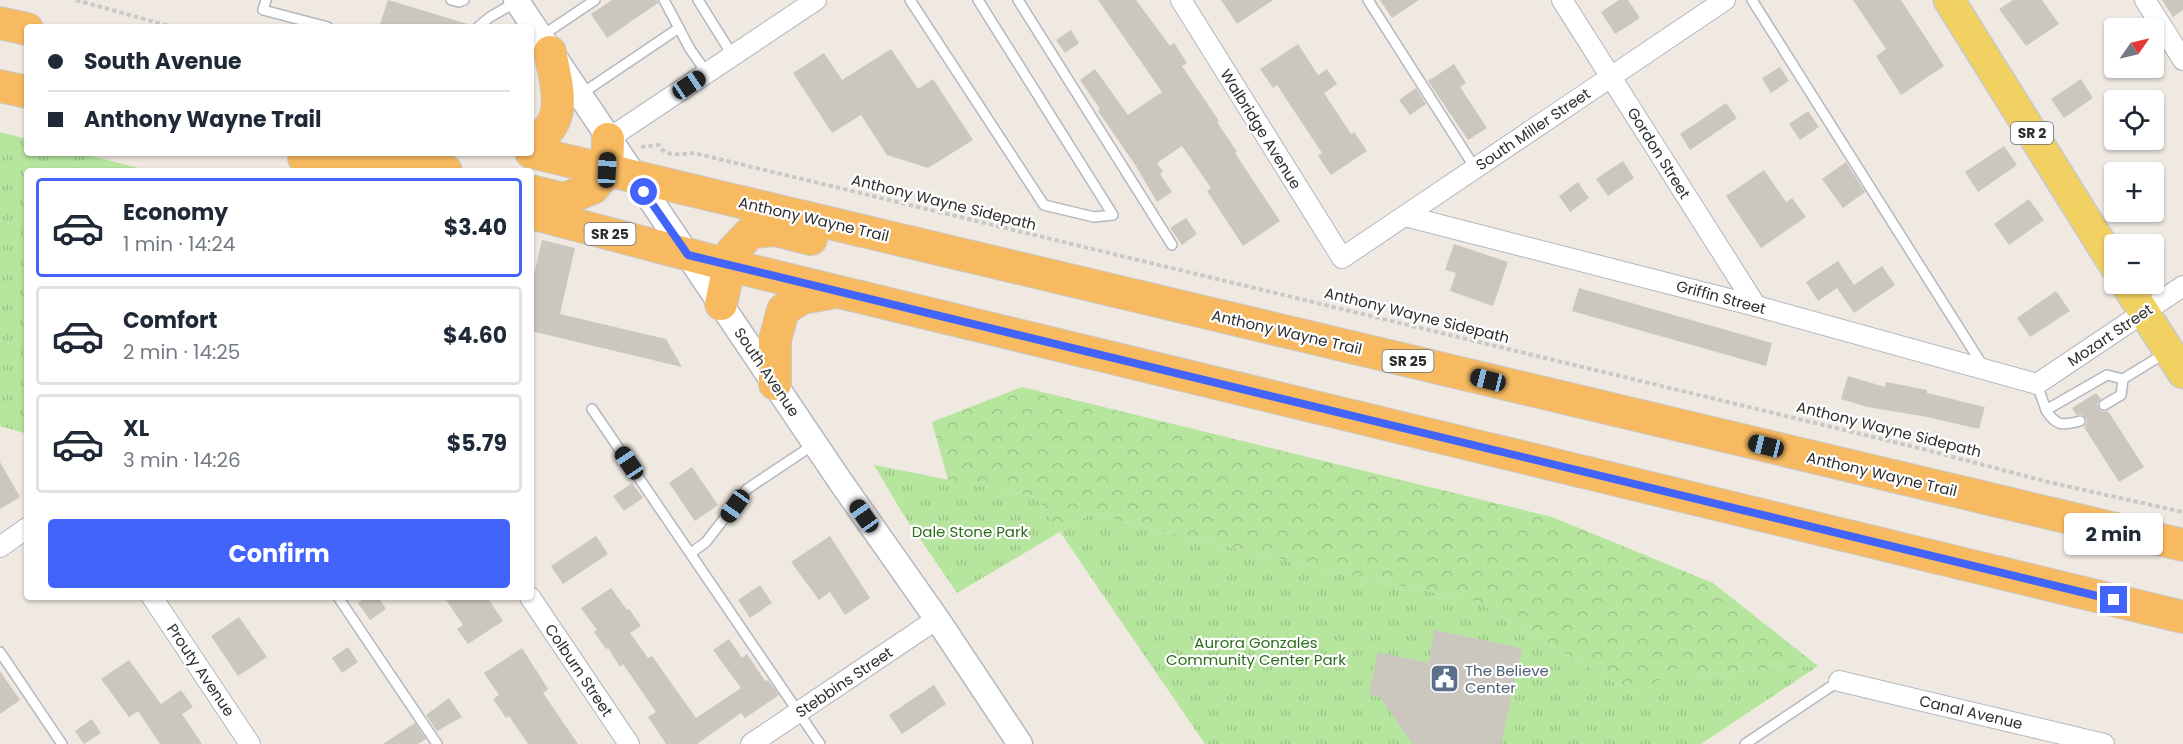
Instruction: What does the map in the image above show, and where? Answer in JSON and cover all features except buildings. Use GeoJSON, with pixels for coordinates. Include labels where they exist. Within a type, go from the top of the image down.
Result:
{"type":"FeatureCollection","features":[{"type":"Feature","properties":{"kind":"highway"},"geometry":{"type":"LineString","coordinates":[[0,22],[24,28]]}},
{"type":"Feature","properties":{"kind":"highway"},"geometry":{"type":"LineString","coordinates":[[534,142],[550,130],[557,114],[558,100],[545,44]]}},
{"type":"Feature","properties":{"kind":"highway"},"geometry":{"type":"LineString","coordinates":[[0,86],[24,91]]}},
{"type":"Feature","properties":{"kind":"highway"},"geometry":{"type":"LineString","coordinates":[[534,192],[564,198],[593,188],[620,173],[608,139]]}},
{"type":"Feature","properties":{"kind":"highway","name":"Anthony Wayne Trail"},"geometry":{"type":"LineString","coordinates":[[534,153],[2183,545]]}},
{"type":"Feature","properties":{"kind":"highway"},"geometry":{"type":"LineString","coordinates":[[294,156],[345,168]]}},
{"type":"Feature","properties":{"kind":"highway"},"geometry":{"type":"LineString","coordinates":[[294,156],[432,168]]}},
{"type":"Feature","properties":{"kind":"highway","name":"SR 25"},"geometry":{"type":"LineString","coordinates":[[534,214],[728,265],[2183,617]]}},
{"type":"Feature","properties":{"kind":"highway"},"geometry":{"type":"LineString","coordinates":[[721,304],[732,252],[751,232],[776,230],[911,262],[956,253]]}},
{"type":"Feature","properties":{"kind":"highway"},"geometry":{"type":"LineString","coordinates":[[775,384],[775,340],[783,310],[802,298],[837,291]]}},
{"type":"Feature","properties":{"kind":"main road","name":"SR 2"},"geometry":{"type":"LineString","coordinates":[[1949,0],[2104,248]]}},
{"type":"Feature","properties":{"kind":"main road"},"geometry":{"type":"LineString","coordinates":[[2132,294],[2176,362]]}},
{"type":"Feature","properties":{"kind":"street"},"geometry":{"type":"LineString","coordinates":[[534,28],[608,139],[816,0]]}},
{"type":"Feature","properties":{"kind":"street","name":"Walbridge Avenue"},"geometry":{"type":"LineString","coordinates":[[1181,0],[1341,258]]}},
{"type":"Feature","properties":{"kind":"street","name":"Gordon Street"},"geometry":{"type":"LineString","coordinates":[[1562,0],[1756,306]]}},
{"type":"Feature","properties":{"kind":"street","name":"South Miller Street"},"geometry":{"type":"LineString","coordinates":[[1341,258],[1725,0]]}},
{"type":"Feature","properties":{"kind":"street"},"geometry":{"type":"LineString","coordinates":[[2145,0],[2183,60]]}},
{"type":"Feature","properties":{"kind":"street"},"geometry":{"type":"LineString","coordinates":[[516,1],[532,24]]}},
{"type":"Feature","properties":{"kind":"street","name":"South Avenue"},"geometry":{"type":"LineString","coordinates":[[620,173],[688,255],[1020,744]]}},
{"type":"Feature","properties":{"kind":"street","name":"Griffin Street"},"geometry":{"type":"LineString","coordinates":[[1405,216],[1756,306],[2037,384]]}},
{"type":"Feature","properties":{"kind":"street","name":"Mozart Street"},"geometry":{"type":"LineString","coordinates":[[2037,384],[2183,286]]}},
{"type":"Feature","properties":{"kind":"street"},"geometry":{"type":"LineString","coordinates":[[0,547],[24,530]]}},
{"type":"Feature","properties":{"kind":"street","name":"Prouty Avenue"},"geometry":{"type":"LineString","coordinates":[[154,600],[250,744]]}},
{"type":"Feature","properties":{"kind":"street","name":"Colburn Street"},"geometry":{"type":"LineString","coordinates":[[532,600],[629,744]]}},
{"type":"Feature","properties":{"kind":"street","name":"Stebbins Street"},"geometry":{"type":"LineString","coordinates":[[751,744],[937,620]]}},
{"type":"Feature","properties":{"kind":"street","name":"Canal Avenue"},"geometry":{"type":"LineString","coordinates":[[1839,681],[2104,744]]}},
{"type":"Feature","properties":{"kind":"lane"},"geometry":{"type":"LineString","coordinates":[[266,0],[263,10],[317,24]]}},
{"type":"Feature","properties":{"kind":"lane"},"geometry":{"type":"LineString","coordinates":[[451,0],[459,2],[464,0]]}},
{"type":"Feature","properties":{"kind":"lane"},"geometry":{"type":"LineString","coordinates":[[545,44],[595,0]]}},
{"type":"Feature","properties":{"kind":"lane"},"geometry":{"type":"LineString","coordinates":[[664,0],[690,50],[707,73]]}},
{"type":"Feature","properties":{"kind":"lane"},"geometry":{"type":"LineString","coordinates":[[698,0],[733,56]]}},
{"type":"Feature","properties":{"kind":"lane"},"geometry":{"type":"LineString","coordinates":[[910,0],[1044,205],[1094,217],[1113,215],[978,0]]}},
{"type":"Feature","properties":{"kind":"lane"},"geometry":{"type":"LineString","coordinates":[[1018,0],[1172,245]]}},
{"type":"Feature","properties":{"kind":"lane"},"geometry":{"type":"LineString","coordinates":[[1368,0],[1475,168]]}},
{"type":"Feature","properties":{"kind":"lane"},"geometry":{"type":"LineString","coordinates":[[1752,0],[1986,370]]}},
{"type":"Feature","properties":{"kind":"lane"},"geometry":{"type":"LineString","coordinates":[[482,24],[516,1]]}},
{"type":"Feature","properties":{"kind":"lane"},"geometry":{"type":"LineString","coordinates":[[579,96],[679,28]]}},
{"type":"Feature","properties":{"kind":"lane"},"geometry":{"type":"LineString","coordinates":[[2046,410],[2107,375],[2123,379],[2176,362]]}},
{"type":"Feature","properties":{"kind":"lane"},"geometry":{"type":"LineString","coordinates":[[2104,405],[2121,395],[2123,379]]}},
{"type":"Feature","properties":{"kind":"lane"},"geometry":{"type":"LineString","coordinates":[[2037,384],[2051,419],[2067,425],[2080,421]]}},
{"type":"Feature","properties":{"kind":"lane"},"geometry":{"type":"LineString","coordinates":[[592,409],[820,744]]}},
{"type":"Feature","properties":{"kind":"lane"},"geometry":{"type":"LineString","coordinates":[[691,553],[712,536],[747,489],[815,444]]}},
{"type":"Feature","properties":{"kind":"lane"},"geometry":{"type":"LineString","coordinates":[[340,600],[438,744]]}},
{"type":"Feature","properties":{"kind":"lane"},"geometry":{"type":"LineString","coordinates":[[0,652],[62,744]]}},
{"type":"Feature","properties":{"kind":"lane"},"geometry":{"type":"LineString","coordinates":[[1745,744],[1839,681]]}},
{"type":"Feature","properties":{"kind":"path"},"geometry":{"type":"LineString","coordinates":[[75,0],[162,24]]}},
{"type":"Feature","properties":{"kind":"path","name":"Anthony Wayne Sidepath"},"geometry":{"type":"LineString","coordinates":[[647,147],[659,145],[662,151],[669,154],[694,153],[1923,449],[2048,482],[2183,512]]}},
{"type":"Feature","properties":{"kind":"green space"},"geometry":{"type":"Polygon","coordinates":[[[0,132],[24,138],[24,156],[92,156],[138,168],[24,168],[24,433],[0,426],[0,132]]]}},
{"type":"Feature","properties":{"kind":"green space"},"geometry":{"type":"Polygon","coordinates":[[[1022,387],[1552,517],[1713,583],[1818,666],[1695,675],[1686,663],[1635,695],[1478,602],[1318,568],[1091,514],[1060,532],[1036,497],[948,480],[932,422],[1022,387]]]}},
{"type":"Feature","properties":{"kind":"green space","name":"Dale Stone Park"},"geometry":{"type":"Polygon","coordinates":[[[874,465],[1036,497],[1060,532],[957,593],[903,514],[874,465]]]}},
{"type":"Feature","properties":{"kind":"green space","name":"Aurora Gonzales Community Center Park"},"geometry":{"type":"Polygon","coordinates":[[[1091,514],[1318,568],[1478,602],[1635,695],[1686,662],[1695,675],[1818,666],[1701,744],[1205,744],[1060,532],[1091,514]]]}},
{"type":"Feature","properties":{"kind":"place","name":"The Believe Center"},"geometry":{"type":"Point","coordinates":[1444,679]}},
{"type":"Feature","properties":{"kind":"route"},"geometry":{"type":"LineString","coordinates":[[644,192],[688,255],[2114,600]]}}]}
